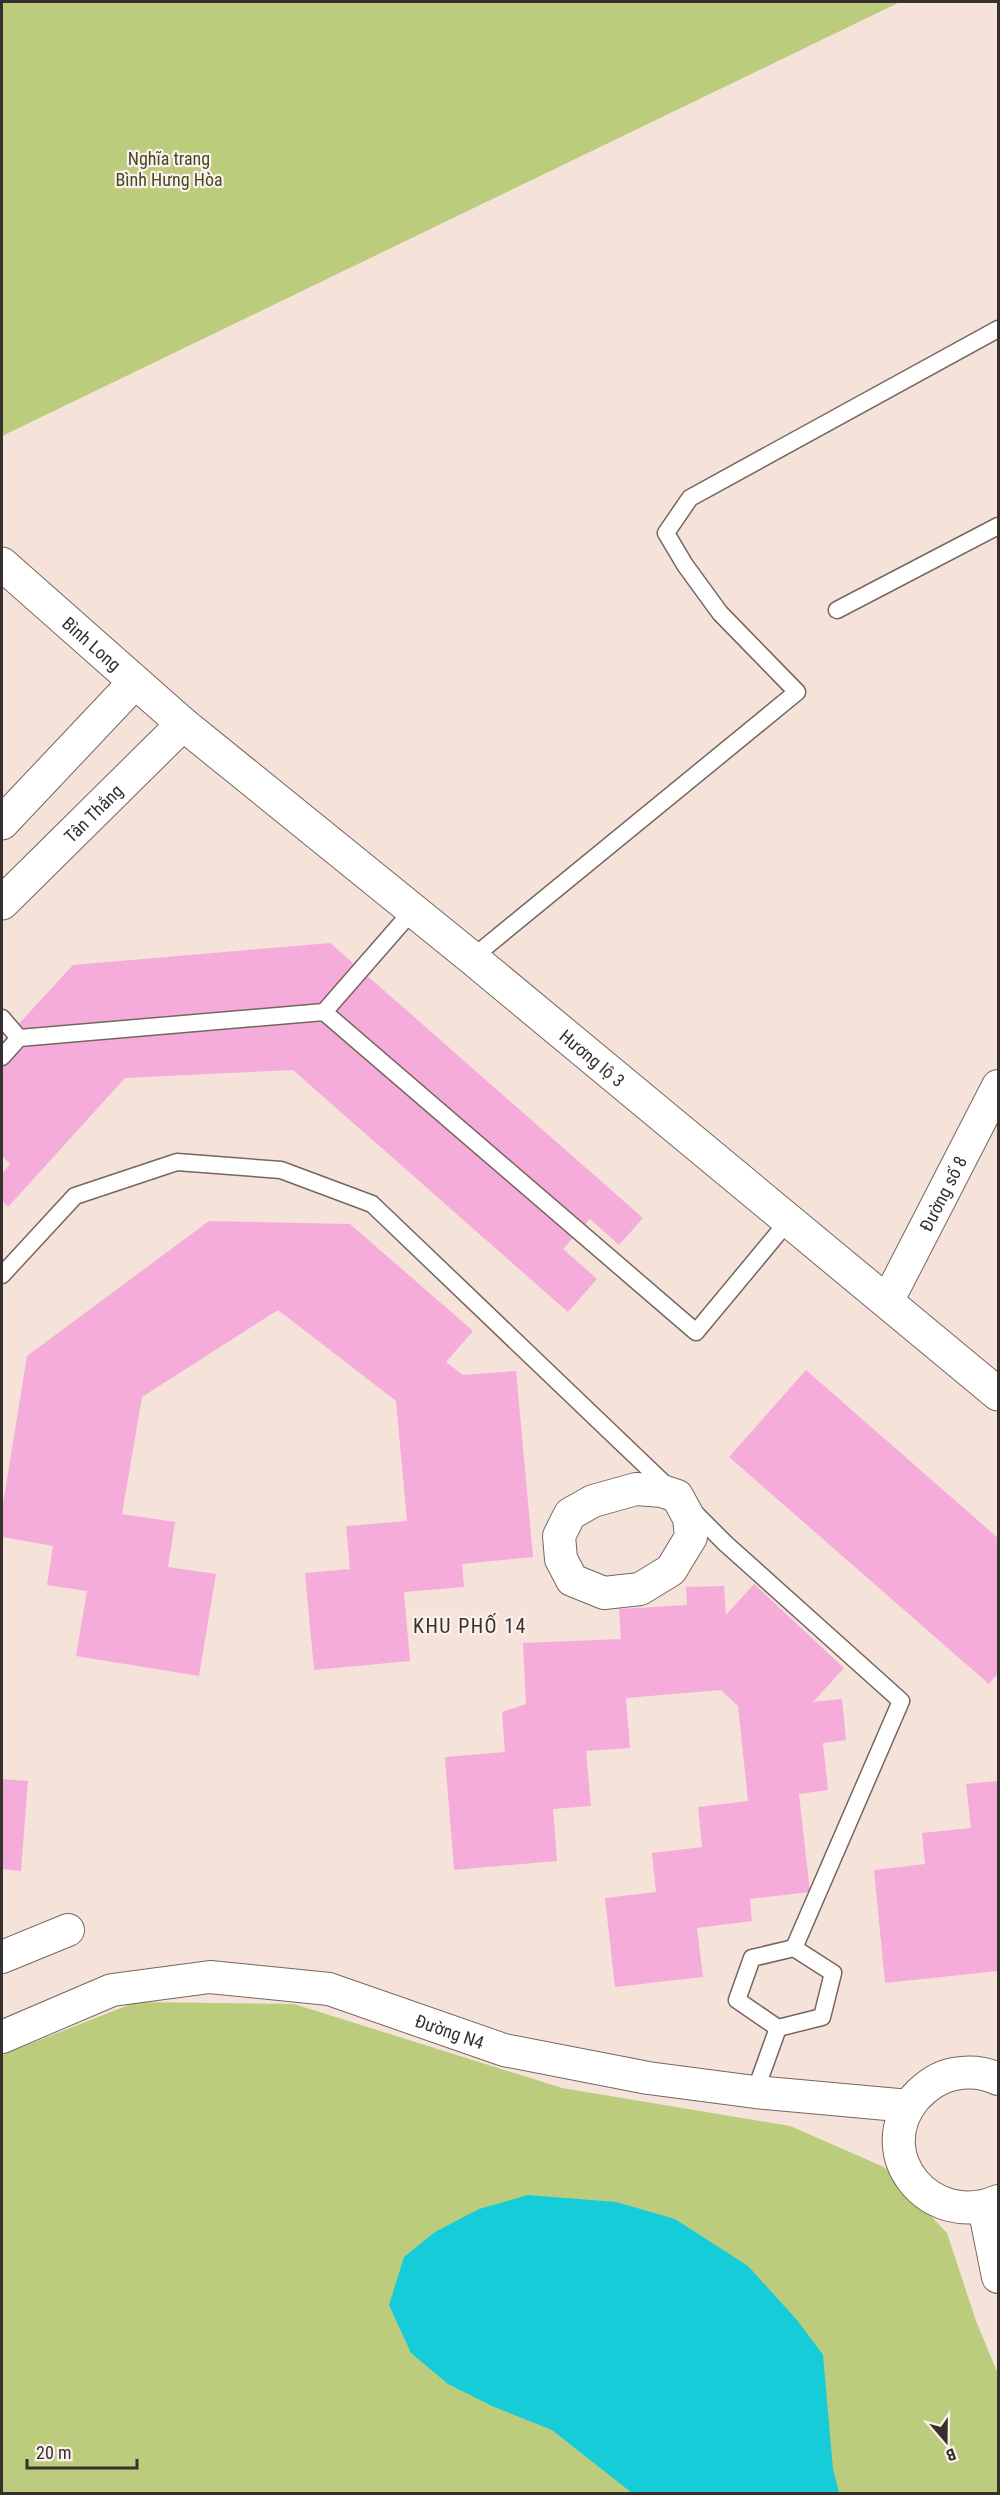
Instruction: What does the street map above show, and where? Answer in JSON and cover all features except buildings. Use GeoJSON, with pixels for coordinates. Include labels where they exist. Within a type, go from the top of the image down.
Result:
{"type":"FeatureCollection","features":[{"type":"Feature","properties":{"kind":"street","name":"Bình Long"},"geometry":{"type":"LineString","coordinates":[[2,564],[183,724]]}},
{"type":"Feature","properties":{"kind":"street"},"geometry":{"type":"LineString","coordinates":[[2,823],[135,682]]}},
{"type":"Feature","properties":{"kind":"street","name":"Hương lộ 3"},"geometry":{"type":"LineString","coordinates":[[183,724],[472,958],[999,1394]]}},
{"type":"Feature","properties":{"kind":"street","name":"Tân Thắng"},"geometry":{"type":"LineString","coordinates":[[2,903],[183,724]]}},
{"type":"Feature","properties":{"kind":"street","name":"Đường số 8"},"geometry":{"type":"LineString","coordinates":[[887,1302],[999,1086]]}},
{"type":"Feature","properties":{"kind":"street"},"geometry":{"type":"LineString","coordinates":[[2,1957],[68,1930]]}},
{"type":"Feature","properties":{"kind":"street","name":"Đường N4"},"geometry":{"type":"LineString","coordinates":[[2,2037],[112,1990],[210,1977],[329,1989],[504,2050],[648,2078],[755,2092],[909,2106]]}},
{"type":"Feature","properties":{"kind":"street"},"geometry":{"type":"LineString","coordinates":[[999,2079],[989,2074],[966,2072],[943,2076],[923,2088],[909,2106],[900,2127],[900,2150],[907,2172],[921,2190],[939,2203],[962,2209],[991,2204],[999,2277]]}},
{"type":"Feature","properties":{"kind":"lane"},"geometry":{"type":"LineString","coordinates":[[472,958],[797,693],[720,613],[685,565],[666,533],[690,498],[999,329]]}},
{"type":"Feature","properties":{"kind":"lane"},"geometry":{"type":"LineString","coordinates":[[837,610],[999,526]]}},
{"type":"Feature","properties":{"kind":"lane"},"geometry":{"type":"LineString","coordinates":[[2,1057],[19,1038],[324,1012],[413,910]]}},
{"type":"Feature","properties":{"kind":"lane"},"geometry":{"type":"LineString","coordinates":[[324,1012],[696,1332],[789,1220]]}},
{"type":"Feature","properties":{"kind":"lane"},"geometry":{"type":"LineString","coordinates":[[2,1018],[19,1038]]}},
{"type":"Feature","properties":{"kind":"lane"},"geometry":{"type":"LineString","coordinates":[[2,1275],[75,1196],[177,1162],[281,1170],[372,1204],[726,1544],[901,1701],[794,1948]]}},
{"type":"Feature","properties":{"kind":"lane"},"geometry":{"type":"LineString","coordinates":[[794,1948],[833,1973],[822,2017],[778,2028],[737,2000],[752,1958],[794,1948]]}},
{"type":"Feature","properties":{"kind":"lane"},"geometry":{"type":"LineString","coordinates":[[755,2092],[778,2028]]}},
{"type":"Feature","properties":{"kind":"green space","name":"Nghĩa trang Bình Hưng Hòa"},"geometry":{"type":"Polygon","coordinates":[[[2,2],[900,2],[2,436],[2,2]]]}},
{"type":"Feature","properties":{"kind":"green space"},"geometry":{"type":"Polygon","coordinates":[[[136,2002],[294,2004],[562,2088],[790,2126],[884,2167],[947,2233],[976,2321],[998,2374],[998,2493],[2,2494],[2,2055],[136,2002]]]}},
{"type":"Feature","properties":{"kind":"water"},"geometry":{"type":"Polygon","coordinates":[[[528,2195],[616,2202],[675,2219],[748,2266],[797,2320],[823,2355],[833,2469],[839,2493],[632,2493],[552,2430],[492,2406],[448,2384],[411,2353],[389,2305],[404,2257],[435,2232],[479,2209],[528,2195]]]}},
{"type":"Feature","properties":{"kind":"district","name":"KHU PHỐ 14"},"geometry":{"type":"Point","coordinates":[470,1626]}}]}
